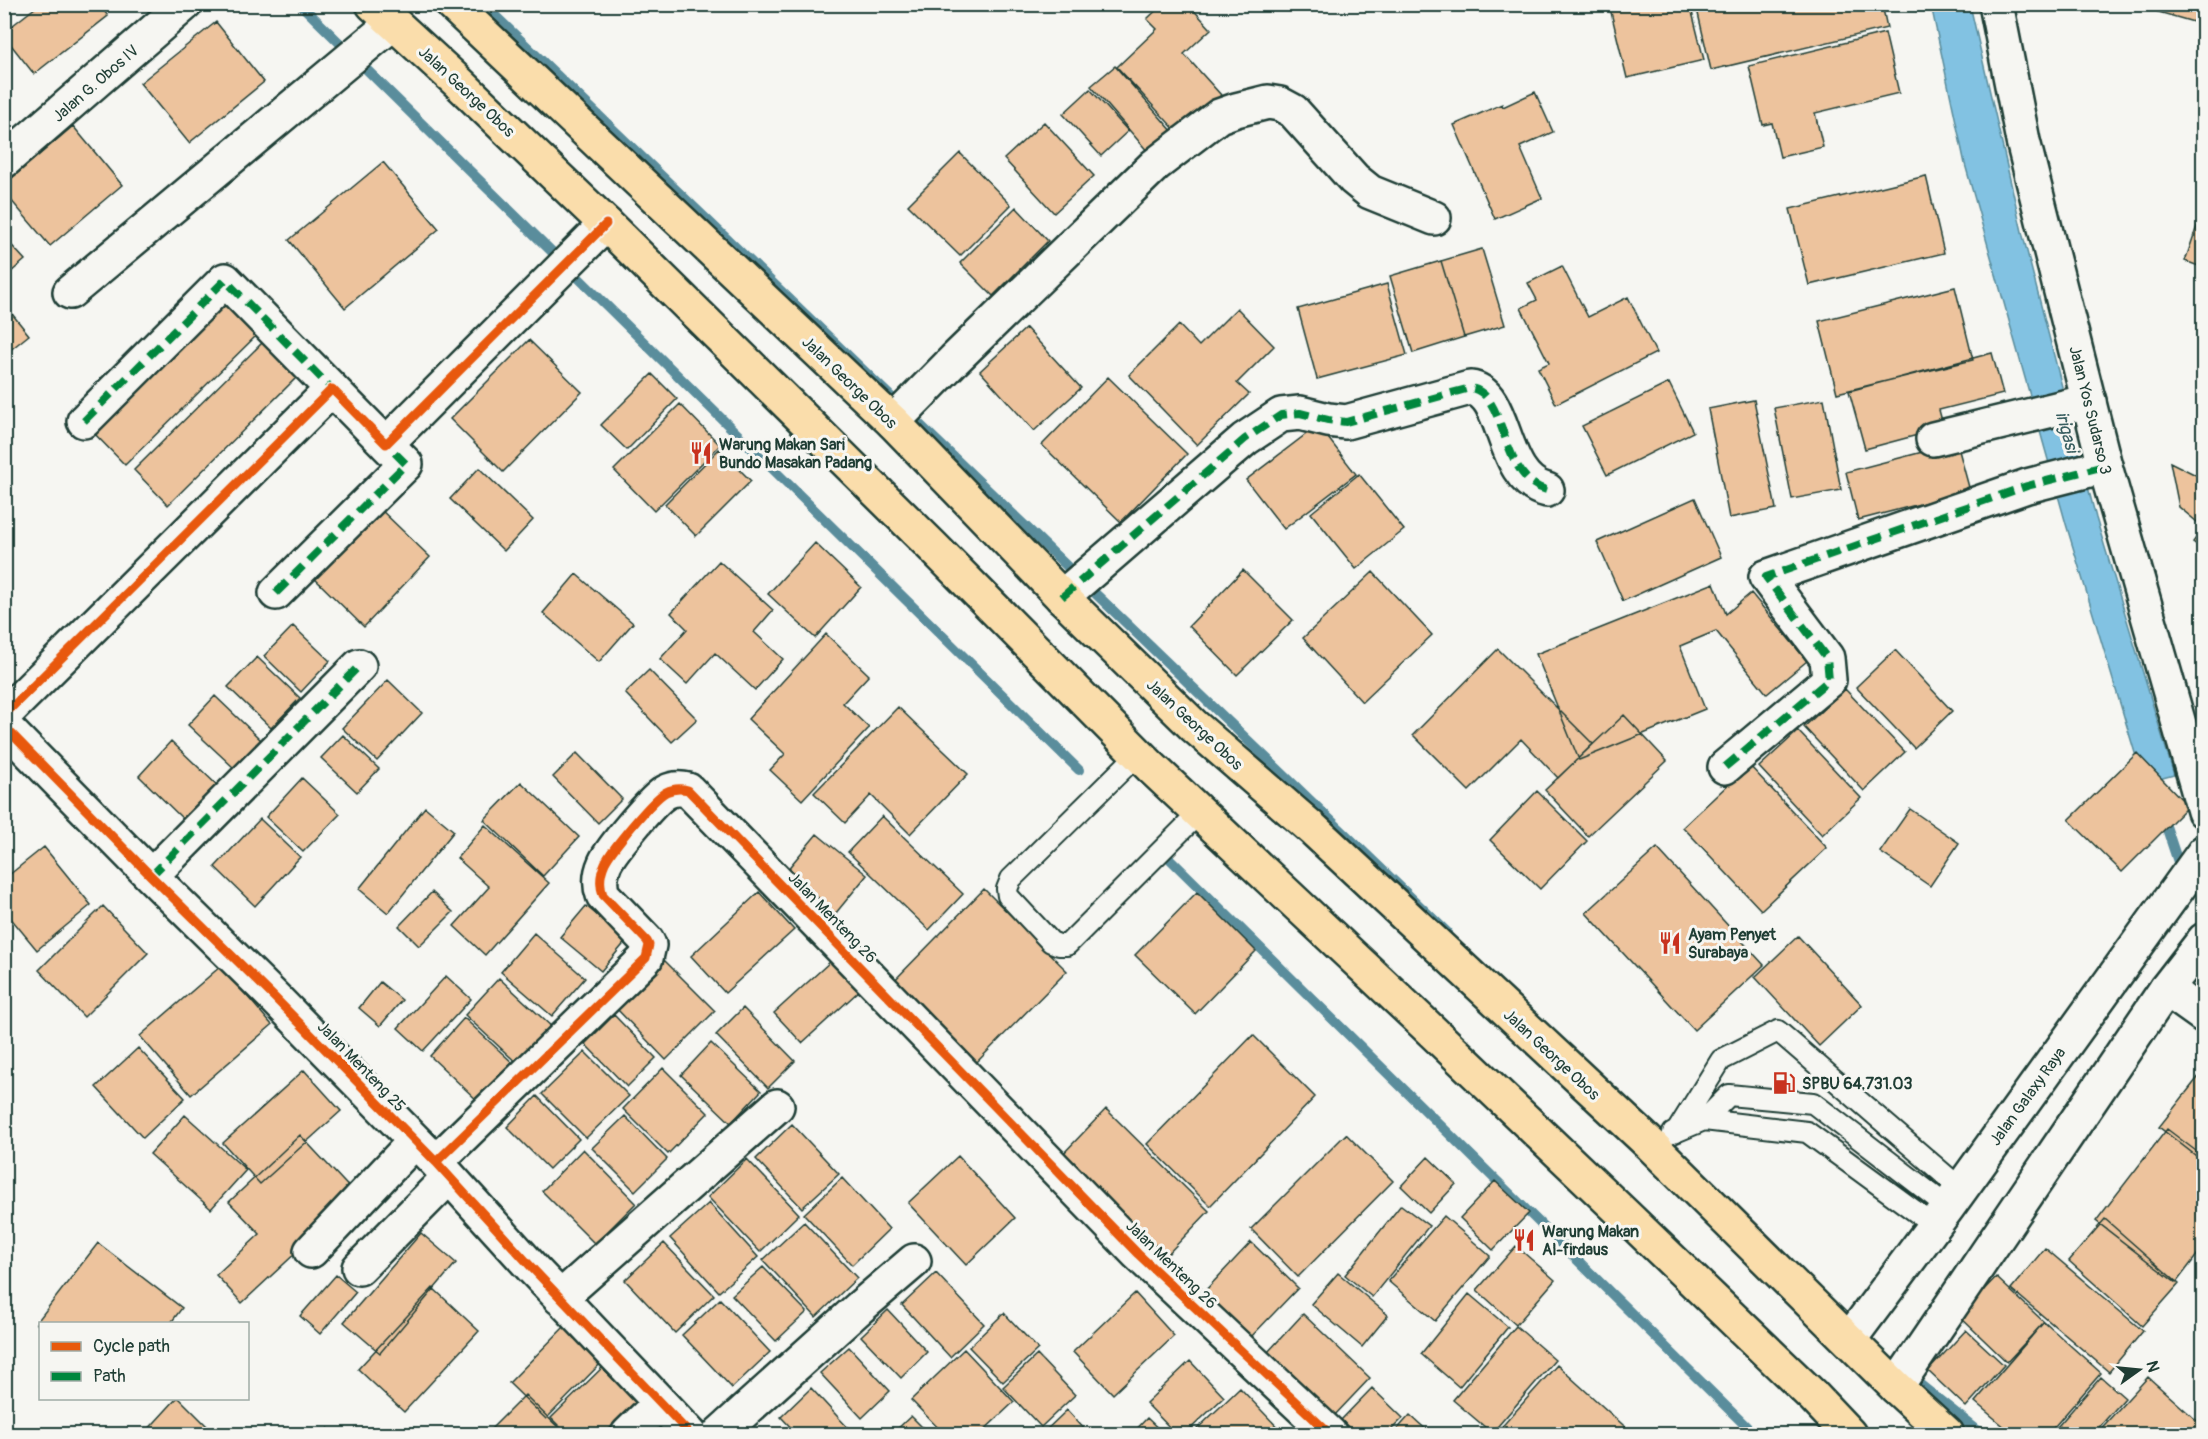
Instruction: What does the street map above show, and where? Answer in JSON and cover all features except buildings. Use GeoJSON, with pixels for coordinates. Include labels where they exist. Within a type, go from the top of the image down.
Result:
{"type":"FeatureCollection","features":[{"type":"Feature","properties":{"kind":"main road","name":"Jalan George Obos"},"geometry":{"type":"LineString","coordinates":[[452,4],[893,422],[1062,597],[1194,726],[1663,1137],[1849,1340],[1947,1434]]}},
{"type":"Feature","properties":{"kind":"main road","name":"Jalan George Obos"},"geometry":{"type":"LineString","coordinates":[[383,14],[606,224],[933,547],[1138,754],[1542,1136],[1813,1396],[1849,1434]]}},
{"type":"Feature","properties":{"kind":"main road"},"geometry":{"type":"LineString","coordinates":[[574,194],[611,156]]}},
{"type":"Feature","properties":{"kind":"street","name":"Jalan G. Obos IV"},"geometry":{"type":"LineString","coordinates":[[4,161],[185,4]]}},
{"type":"Feature","properties":{"kind":"street","name":"Jalan Yos Sudarso 3"},"geometry":{"type":"LineString","coordinates":[[1996,4],[2023,141],[2089,401],[2204,811]]}},
{"type":"Feature","properties":{"kind":"street"},"geometry":{"type":"LineString","coordinates":[[70,292],[383,14]]}},
{"type":"Feature","properties":{"kind":"street"},"geometry":{"type":"LineString","coordinates":[[893,422],[1155,165],[1219,116],[1268,102],[1280,104],[1293,111],[1354,179],[1370,192],[1434,218]]}},
{"type":"Feature","properties":{"kind":"street"},"geometry":{"type":"LineString","coordinates":[[386,444],[606,224]]}},
{"type":"Feature","properties":{"kind":"street"},"geometry":{"type":"LineString","coordinates":[[84,420],[225,280],[406,464],[276,592]]}},
{"type":"Feature","properties":{"kind":"street"},"geometry":{"type":"LineString","coordinates":[[1062,597],[1245,439],[1281,415],[1293,412],[1346,422],[1470,388],[1477,389],[1491,405],[1516,465],[1526,480],[1535,488],[1547,490]]}},
{"type":"Feature","properties":{"kind":"street"},"geometry":{"type":"LineString","coordinates":[[4,715],[332,389]]}},
{"type":"Feature","properties":{"kind":"street"},"geometry":{"type":"LineString","coordinates":[[1933,439],[2089,401]]}},
{"type":"Feature","properties":{"kind":"street"},"geometry":{"type":"LineString","coordinates":[[1725,767],[1829,680],[1827,658],[1766,577],[2027,486],[2106,466]]}},
{"type":"Feature","properties":{"kind":"street"},"geometry":{"type":"LineString","coordinates":[[151,876],[359,666]]}},
{"type":"Feature","properties":{"kind":"street","name":"Jalan Menteng 25"},"geometry":{"type":"LineString","coordinates":[[4,726],[433,1160],[690,1434]]}},
{"type":"Feature","properties":{"kind":"street","name":"Jalan Menteng 26"},"geometry":{"type":"LineString","coordinates":[[433,1160],[646,957],[649,945],[647,940],[603,895],[600,886],[601,873],[606,860],[654,801],[665,792],[678,788],[688,790],[1138,1254],[1328,1434]]}},
{"type":"Feature","properties":{"kind":"street","name":"Jalan Galaxy Raya"},"geometry":{"type":"LineString","coordinates":[[1849,1340],[1948,1207],[2204,852]]}},
{"type":"Feature","properties":{"kind":"street"},"geometry":{"type":"LineString","coordinates":[[1896,1387],[2166,989],[2204,940]]}},
{"type":"Feature","properties":{"kind":"street"},"geometry":{"type":"LineString","coordinates":[[2166,989],[2204,1016]]}},
{"type":"Feature","properties":{"kind":"street"},"geometry":{"type":"LineString","coordinates":[[560,1298],[777,1106]]}},
{"type":"Feature","properties":{"kind":"street"},"geometry":{"type":"LineString","coordinates":[[311,1251],[433,1160]]}},
{"type":"Feature","properties":{"kind":"street"},"geometry":{"type":"LineString","coordinates":[[359,1268],[433,1160]]}},
{"type":"Feature","properties":{"kind":"street"},"geometry":{"type":"LineString","coordinates":[[719,1434],[914,1261]]}},
{"type":"Feature","properties":{"kind":"street"},"geometry":{"type":"LineString","coordinates":[[628,1434],[660,1403]]}},
{"type":"Feature","properties":{"kind":"lane"},"geometry":{"type":"LineString","coordinates":[[1138,754],[1011,879],[1007,889],[1008,896],[1051,942],[1067,945],[1199,813]]}},
{"type":"Feature","properties":{"kind":"lane"},"geometry":{"type":"LineString","coordinates":[[1663,1137],[1721,1060],[1778,1031],[1948,1207]]}},
{"type":"Feature","properties":{"kind":"lane"},"geometry":{"type":"LineString","coordinates":[[1663,1137],[1704,1120],[1729,1095],[1813,1103],[1948,1207]]}},
{"type":"Feature","properties":{"kind":"lane"},"geometry":{"type":"LineString","coordinates":[[1704,1120],[1807,1132],[1948,1207]]}},
{"type":"Feature","properties":{"kind":"water"},"geometry":{"type":"Polygon","coordinates":[[[1931,5],[1970,5],[2023,236],[2096,518],[2174,775],[2144,783],[2066,524],[1965,164],[1931,5]]]}},
{"type":"Feature","properties":{"kind":"waterway"},"geometry":{"type":"LineString","coordinates":[[300,4],[1079,770]]}},
{"type":"Feature","properties":{"kind":"waterway"},"geometry":{"type":"LineString","coordinates":[[483,4],[1447,932]]}},
{"type":"Feature","properties":{"kind":"waterway","name":"irigasi"},"geometry":{"type":"LineString","coordinates":[[2162,814],[2178,862]]}},
{"type":"Feature","properties":{"kind":"waterway"},"geometry":{"type":"LineString","coordinates":[[1171,860],[1754,1434]]}},
{"type":"Feature","properties":{"kind":"waterway"},"geometry":{"type":"LineString","coordinates":[[1908,1375],[1982,1434]]}},
{"type":"Feature","properties":{"kind":"marked path"},"geometry":{"type":"LineString","coordinates":[[84,421],[225,280],[332,389]]}},
{"type":"Feature","properties":{"kind":"marked path"},"geometry":{"type":"LineString","coordinates":[[1062,597],[1245,439],[1281,415],[1300,413],[1346,422],[1470,388],[1482,393],[1491,404],[1520,470],[1531,483],[1547,490]]}},
{"type":"Feature","properties":{"kind":"marked path"},"geometry":{"type":"LineString","coordinates":[[276,593],[406,464],[386,444]]}},
{"type":"Feature","properties":{"kind":"marked path"},"geometry":{"type":"LineString","coordinates":[[1725,767],[1829,680],[1827,658],[1766,577],[2027,486],[2105,466]]}},
{"type":"Feature","properties":{"kind":"marked path"},"geometry":{"type":"LineString","coordinates":[[151,876],[359,666]]}},
{"type":"Feature","properties":{"kind":"cycle path"},"geometry":{"type":"LineString","coordinates":[[4,715],[332,389],[386,444],[606,224]]}},
{"type":"Feature","properties":{"kind":"cycle path"},"geometry":{"type":"LineString","coordinates":[[4,726],[436,1162],[534,1270],[690,1434]]}},
{"type":"Feature","properties":{"kind":"cycle path"},"geometry":{"type":"LineString","coordinates":[[436,1162],[646,958],[649,945],[647,941],[603,895],[602,871],[605,863],[624,837],[660,797],[674,789],[688,790],[1138,1254],[1330,1434]]}},
{"type":"Feature","properties":{"kind":"place","name":"Warung Makan Sari Bundo Masakan Padang"},"geometry":{"type":"Point","coordinates":[701,453]}},
{"type":"Feature","properties":{"kind":"place","name":"Ayam Penyet Surabaya"},"geometry":{"type":"Point","coordinates":[1670,943]}},
{"type":"Feature","properties":{"kind":"place","name":"SPBU 64.731.03"},"geometry":{"type":"Point","coordinates":[1784,1083]}},
{"type":"Feature","properties":{"kind":"place","name":"Warung Makan Al-firdaus"},"geometry":{"type":"Point","coordinates":[1524,1240]}}]}
